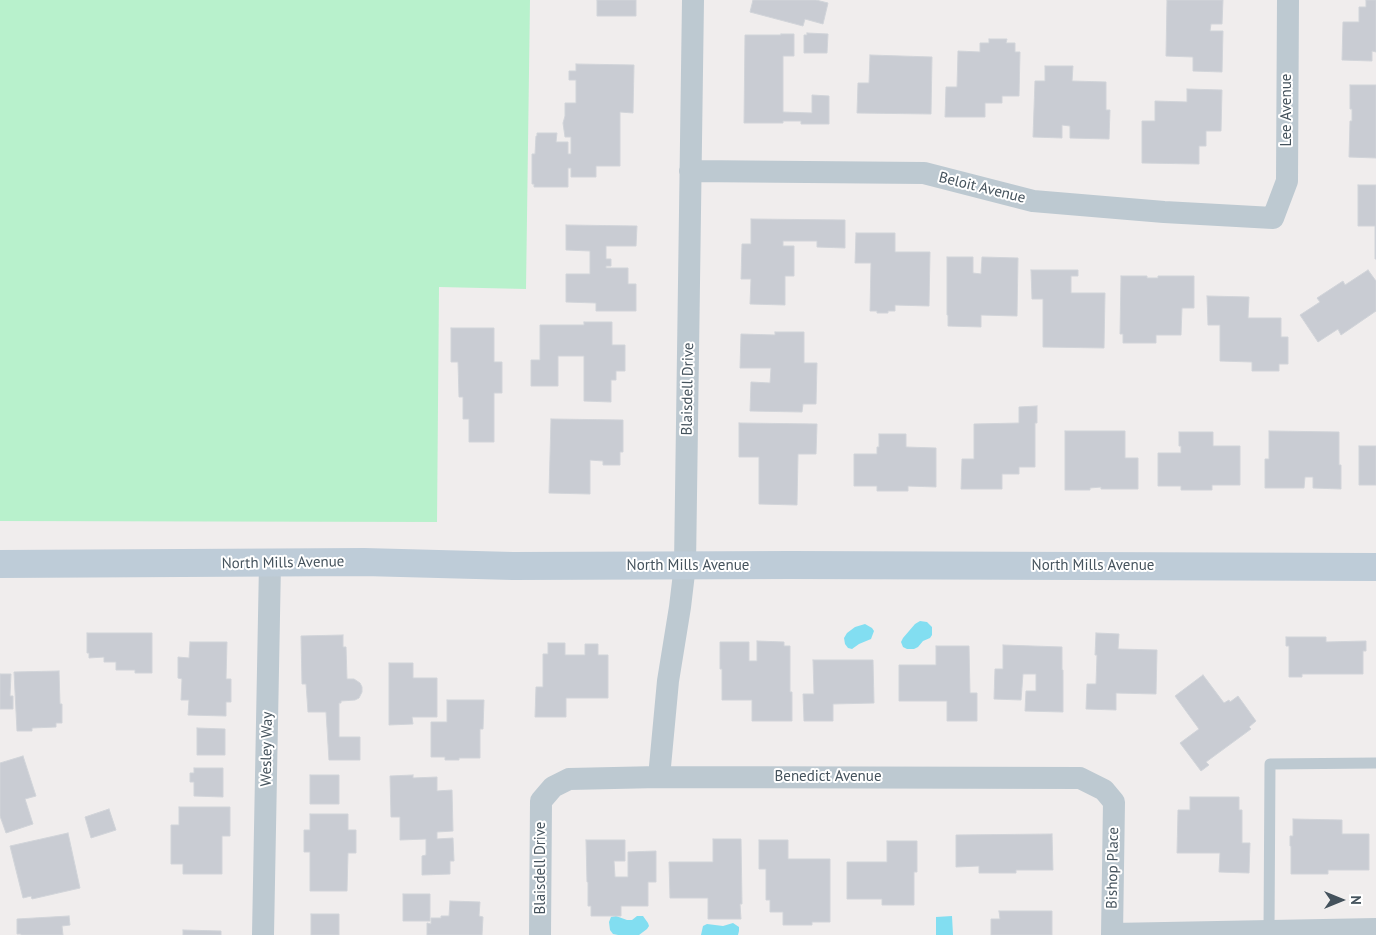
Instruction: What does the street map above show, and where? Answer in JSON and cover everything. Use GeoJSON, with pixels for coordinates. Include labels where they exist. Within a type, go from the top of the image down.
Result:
{"type":"FeatureCollection","features":[{"type":"Feature","properties":{"kind":"main road","name":"North Mills Avenue"},"geometry":{"type":"LineString","coordinates":[[0,564],[364,562],[513,566],[1376,567]]}},
{"type":"Feature","properties":{"kind":"street","name":"Blaisdell Drive"},"geometry":{"type":"LineString","coordinates":[[659,777],[668,681],[685,566],[692,0]]}},
{"type":"Feature","properties":{"kind":"street","name":"Lee Avenue"},"geometry":{"type":"LineString","coordinates":[[1273,218],[1286,181],[1288,0]]}},
{"type":"Feature","properties":{"kind":"street","name":"Beloit Avenue"},"geometry":{"type":"LineString","coordinates":[[690,171],[924,173],[1033,201],[1164,212],[1273,218]]}},
{"type":"Feature","properties":{"kind":"street","name":"Wesley Way"},"geometry":{"type":"LineString","coordinates":[[263,935],[270,563]]}},
{"type":"Feature","properties":{"kind":"street","name":"Benedict Avenue"},"geometry":{"type":"LineString","coordinates":[[541,801],[553,787],[569,780],[659,777],[1080,778],[1104,790],[1114,802]]}},
{"type":"Feature","properties":{"kind":"street","name":"Blaisdell Drive"},"geometry":{"type":"LineString","coordinates":[[540,935],[541,801]]}},
{"type":"Feature","properties":{"kind":"street","name":"Bishop Place"},"geometry":{"type":"LineString","coordinates":[[1112,934],[1114,802]]}},
{"type":"Feature","properties":{"kind":"street"},"geometry":{"type":"LineString","coordinates":[[1112,934],[1376,929]]}},
{"type":"Feature","properties":{"kind":"lane"},"geometry":{"type":"LineString","coordinates":[[1269,931],[1270,764],[1376,763]]}},
{"type":"Feature","properties":{"kind":"green space"},"geometry":{"type":"Polygon","coordinates":[[[0,0],[530,0],[526,289],[439,287],[437,522],[0,521],[0,0]]]}},
{"type":"Feature","properties":{"kind":"water"},"geometry":{"type":"Polygon","coordinates":[[[920,621],[927,622],[932,627],[932,635],[914,649],[903,647],[901,642],[903,638],[920,621]]]}},
{"type":"Feature","properties":{"kind":"water"},"geometry":{"type":"Polygon","coordinates":[[[865,624],[874,631],[871,639],[852,649],[848,648],[844,638],[847,633],[855,627],[865,624]]]}},
{"type":"Feature","properties":{"kind":"water"},"geometry":{"type":"Polygon","coordinates":[[[616,916],[632,920],[637,916],[643,916],[649,926],[639,935],[613,934],[610,930],[609,922],[611,917],[616,916]]]}},
{"type":"Feature","properties":{"kind":"water"},"geometry":{"type":"Polygon","coordinates":[[[952,916],[953,935],[936,935],[936,917],[952,916]]]}},
{"type":"Feature","properties":{"kind":"water"},"geometry":{"type":"Polygon","coordinates":[[[733,923],[739,927],[738,935],[701,935],[703,926],[707,924],[723,926],[733,923]]]}},
{"type":"Feature","properties":{"kind":"building"},"geometry":{"type":"Polygon","coordinates":[[[597,0],[636,0],[636,16],[597,16],[597,0]]]}},
{"type":"Feature","properties":{"kind":"building"},"geometry":{"type":"Polygon","coordinates":[[[753,0],[816,0],[828,3],[823,24],[805,19],[803,26],[750,12],[753,0]]]}},
{"type":"Feature","properties":{"kind":"building"},"geometry":{"type":"Polygon","coordinates":[[[1167,0],[1223,0],[1222,24],[1211,24],[1210,31],[1223,31],[1222,72],[1193,71],[1193,57],[1166,56],[1167,0]]]}},
{"type":"Feature","properties":{"kind":"building"},"geometry":{"type":"Polygon","coordinates":[[[1366,0],[1376,0],[1376,52],[1372,51],[1372,61],[1342,60],[1343,22],[1359,22],[1359,7],[1366,7],[1366,0]]]}},
{"type":"Feature","properties":{"kind":"building"},"geometry":{"type":"Polygon","coordinates":[[[807,33],[828,34],[827,53],[804,53],[804,35],[807,35],[807,33]]]}},
{"type":"Feature","properties":{"kind":"building"},"geometry":{"type":"Polygon","coordinates":[[[794,34],[794,56],[783,56],[783,112],[812,113],[812,95],[829,96],[829,124],[801,124],[801,121],[744,123],[745,35],[794,34]]]}},
{"type":"Feature","properties":{"kind":"building"},"geometry":{"type":"Polygon","coordinates":[[[989,39],[1007,39],[1006,43],[1015,43],[1015,52],[1020,52],[1019,96],[1002,96],[1002,103],[985,103],[985,117],[945,117],[946,87],[957,87],[958,51],[980,52],[980,43],[989,43],[989,39]]]}},
{"type":"Feature","properties":{"kind":"building"},"geometry":{"type":"Polygon","coordinates":[[[870,55],[932,57],[931,114],[857,113],[858,83],[869,83],[870,55]]]}},
{"type":"Feature","properties":{"kind":"building"},"geometry":{"type":"Polygon","coordinates":[[[576,64],[634,65],[633,113],[620,112],[620,166],[596,166],[596,177],[571,177],[571,168],[568,168],[568,187],[534,187],[534,184],[532,184],[532,154],[535,154],[537,133],[557,133],[556,142],[568,142],[568,154],[571,154],[571,137],[565,137],[563,123],[565,103],[576,103],[576,80],[569,80],[569,71],[576,71],[576,64]]]}},
{"type":"Feature","properties":{"kind":"building"},"geometry":{"type":"Polygon","coordinates":[[[1045,66],[1073,66],[1072,81],[1106,82],[1106,110],[1110,110],[1109,139],[1070,138],[1070,126],[1062,125],[1062,138],[1033,137],[1035,81],[1045,81],[1045,66]]]}},
{"type":"Feature","properties":{"kind":"building"},"geometry":{"type":"Polygon","coordinates":[[[1350,85],[1376,85],[1376,158],[1349,157],[1350,121],[1352,121],[1350,85]]]}},
{"type":"Feature","properties":{"kind":"building"},"geometry":{"type":"Polygon","coordinates":[[[1187,89],[1222,90],[1221,131],[1206,131],[1206,146],[1199,146],[1199,164],[1142,163],[1142,121],[1155,121],[1155,101],[1187,102],[1187,89]]]}},
{"type":"Feature","properties":{"kind":"building"},"geometry":{"type":"Polygon","coordinates":[[[1358,185],[1376,185],[1376,259],[1375,226],[1358,226],[1358,185]]]}},
{"type":"Feature","properties":{"kind":"building"},"geometry":{"type":"Polygon","coordinates":[[[751,219],[845,220],[845,248],[817,247],[817,241],[783,241],[783,246],[794,246],[794,276],[785,276],[785,305],[750,304],[751,279],[741,279],[742,244],[751,244],[751,219]]]}},
{"type":"Feature","properties":{"kind":"building"},"geometry":{"type":"Polygon","coordinates":[[[566,225],[637,226],[636,246],[606,246],[606,259],[611,259],[611,266],[606,266],[606,268],[628,268],[628,284],[636,284],[636,311],[596,311],[596,303],[566,302],[566,274],[590,274],[590,251],[566,250],[566,225]]]}},
{"type":"Feature","properties":{"kind":"building"},"geometry":{"type":"Polygon","coordinates":[[[856,233],[895,233],[895,252],[930,252],[929,306],[895,305],[895,311],[888,311],[888,313],[870,311],[871,263],[855,263],[856,233]]]}},
{"type":"Feature","properties":{"kind":"building"},"geometry":{"type":"Polygon","coordinates":[[[947,257],[973,257],[973,273],[981,274],[982,257],[1018,258],[1017,316],[981,315],[981,327],[948,326],[947,257]]]}},
{"type":"Feature","properties":{"kind":"building"},"geometry":{"type":"Polygon","coordinates":[[[1031,270],[1078,270],[1078,276],[1071,276],[1071,293],[1105,293],[1104,348],[1043,347],[1043,299],[1032,299],[1031,270]]]}},
{"type":"Feature","properties":{"kind":"building"},"geometry":{"type":"Polygon","coordinates":[[[1368,270],[1376,281],[1376,311],[1341,335],[1338,329],[1318,342],[1300,315],[1320,302],[1317,298],[1343,281],[1345,285],[1368,270]]]}},
{"type":"Feature","properties":{"kind":"building"},"geometry":{"type":"Polygon","coordinates":[[[1121,276],[1158,278],[1158,276],[1194,276],[1194,308],[1182,308],[1181,335],[1156,335],[1156,343],[1123,343],[1123,334],[1120,334],[1121,276]]]}},
{"type":"Feature","properties":{"kind":"building"},"geometry":{"type":"Polygon","coordinates":[[[1207,296],[1249,297],[1248,318],[1281,318],[1281,337],[1288,337],[1288,364],[1279,364],[1279,371],[1252,371],[1252,362],[1220,361],[1220,325],[1208,325],[1207,296]]]}},
{"type":"Feature","properties":{"kind":"building"},"geometry":{"type":"Polygon","coordinates":[[[584,322],[612,322],[612,345],[625,345],[625,371],[616,371],[616,380],[611,380],[611,402],[584,401],[584,356],[558,356],[558,386],[531,386],[531,360],[540,360],[540,325],[584,325],[584,322]]]}},
{"type":"Feature","properties":{"kind":"building"},"geometry":{"type":"Polygon","coordinates":[[[451,328],[494,328],[494,362],[502,362],[502,393],[494,393],[494,442],[469,442],[469,419],[463,419],[463,397],[459,397],[458,362],[451,362],[451,328]]]}},
{"type":"Feature","properties":{"kind":"building"},"geometry":{"type":"Polygon","coordinates":[[[775,332],[804,332],[804,363],[817,363],[816,404],[803,404],[802,412],[750,411],[751,382],[770,383],[771,368],[740,368],[741,334],[775,335],[775,332]]]}},
{"type":"Feature","properties":{"kind":"building"},"geometry":{"type":"Polygon","coordinates":[[[1037,406],[1035,467],[1019,467],[1019,474],[1002,474],[1002,489],[961,489],[962,459],[974,459],[974,424],[1019,423],[1019,407],[1037,406]]]}},
{"type":"Feature","properties":{"kind":"building"},"geometry":{"type":"Polygon","coordinates":[[[551,419],[623,420],[623,452],[620,452],[620,465],[603,465],[603,461],[590,460],[590,494],[549,493],[551,419]]]}},
{"type":"Feature","properties":{"kind":"building"},"geometry":{"type":"Polygon","coordinates":[[[739,423],[817,424],[816,454],[798,454],[797,505],[759,504],[759,457],[739,457],[739,423]]]}},
{"type":"Feature","properties":{"kind":"building"},"geometry":{"type":"Polygon","coordinates":[[[1065,431],[1125,431],[1125,458],[1138,458],[1138,489],[1101,489],[1101,487],[1090,488],[1090,490],[1065,490],[1065,431]]]}},
{"type":"Feature","properties":{"kind":"building"},"geometry":{"type":"Polygon","coordinates":[[[1269,431],[1339,432],[1341,489],[1313,488],[1313,477],[1305,477],[1304,488],[1265,488],[1265,459],[1269,459],[1269,431]]]}},
{"type":"Feature","properties":{"kind":"building"},"geometry":{"type":"Polygon","coordinates":[[[1179,432],[1213,432],[1213,446],[1240,446],[1240,485],[1212,485],[1212,490],[1181,490],[1181,486],[1158,486],[1158,453],[1181,453],[1179,432]]]}},
{"type":"Feature","properties":{"kind":"building"},"geometry":{"type":"Polygon","coordinates":[[[879,434],[906,434],[906,447],[936,448],[936,487],[908,486],[908,491],[877,491],[877,486],[854,486],[854,454],[877,454],[879,434]]]}},
{"type":"Feature","properties":{"kind":"building"},"geometry":{"type":"Polygon","coordinates":[[[1359,446],[1376,446],[1376,485],[1359,485],[1359,446]]]}},
{"type":"Feature","properties":{"kind":"building"},"geometry":{"type":"Polygon","coordinates":[[[87,633],[152,633],[152,673],[135,673],[135,670],[116,670],[116,662],[104,662],[104,657],[89,658],[89,653],[87,653],[87,633]]]}},
{"type":"Feature","properties":{"kind":"building"},"geometry":{"type":"Polygon","coordinates":[[[1096,633],[1119,634],[1118,649],[1157,650],[1156,694],[1116,693],[1116,710],[1086,709],[1087,684],[1096,684],[1096,633]]]}},
{"type":"Feature","properties":{"kind":"building"},"geometry":{"type":"Polygon","coordinates":[[[343,635],[343,647],[346,647],[347,679],[354,679],[360,683],[362,692],[359,698],[355,700],[341,701],[339,703],[339,737],[360,737],[360,760],[329,760],[326,712],[308,712],[306,684],[302,684],[301,636],[343,635]]]}},
{"type":"Feature","properties":{"kind":"building"},"geometry":{"type":"Polygon","coordinates":[[[1286,637],[1326,637],[1326,642],[1366,641],[1366,651],[1363,651],[1363,674],[1302,674],[1302,677],[1289,677],[1289,646],[1286,646],[1286,637]]]}},
{"type":"Feature","properties":{"kind":"building"},"geometry":{"type":"Polygon","coordinates":[[[757,641],[784,642],[784,646],[790,646],[792,721],[752,721],[752,700],[722,700],[720,642],[749,642],[749,661],[757,661],[757,641]]]}},
{"type":"Feature","properties":{"kind":"building"},"geometry":{"type":"Polygon","coordinates":[[[190,642],[227,642],[226,679],[231,679],[231,702],[226,702],[226,716],[188,715],[189,700],[181,700],[182,679],[178,678],[178,657],[189,658],[190,642]]]}},
{"type":"Feature","properties":{"kind":"building"},"geometry":{"type":"Polygon","coordinates":[[[548,643],[565,643],[565,655],[585,655],[585,644],[598,644],[598,655],[608,655],[608,698],[566,698],[566,717],[535,717],[536,687],[543,687],[543,654],[548,654],[548,643]]]}},
{"type":"Feature","properties":{"kind":"building"},"geometry":{"type":"Polygon","coordinates":[[[1003,645],[1062,647],[1063,712],[1025,711],[1026,691],[1036,691],[1036,674],[1023,674],[1021,700],[994,699],[995,669],[1003,669],[1003,645]]]}},
{"type":"Feature","properties":{"kind":"building"},"geometry":{"type":"Polygon","coordinates":[[[936,646],[969,646],[970,693],[977,693],[977,721],[947,721],[947,701],[899,701],[899,665],[936,665],[936,646]]]}},
{"type":"Feature","properties":{"kind":"building"},"geometry":{"type":"Polygon","coordinates":[[[813,660],[873,660],[874,703],[833,704],[833,721],[804,721],[803,694],[814,694],[813,660]]]}},
{"type":"Feature","properties":{"kind":"building"},"geometry":{"type":"Polygon","coordinates":[[[389,663],[413,663],[413,678],[437,678],[437,717],[412,717],[413,724],[389,725],[389,663]]]}},
{"type":"Feature","properties":{"kind":"building"},"geometry":{"type":"Polygon","coordinates":[[[59,671],[62,723],[56,723],[56,727],[32,728],[32,731],[17,731],[14,672],[59,671]]]}},
{"type":"Feature","properties":{"kind":"building"},"geometry":{"type":"Polygon","coordinates":[[[0,674],[11,674],[10,696],[13,696],[13,709],[0,709],[0,674]]]}},
{"type":"Feature","properties":{"kind":"building"},"geometry":{"type":"Polygon","coordinates":[[[1203,675],[1224,703],[1229,700],[1230,702],[1238,696],[1256,721],[1249,727],[1251,729],[1206,762],[1209,765],[1201,771],[1180,743],[1199,729],[1175,696],[1203,675]]]}},
{"type":"Feature","properties":{"kind":"building"},"geometry":{"type":"Polygon","coordinates":[[[447,700],[484,700],[483,729],[480,729],[480,758],[445,760],[445,757],[431,757],[431,722],[447,722],[447,700]]]}},
{"type":"Feature","properties":{"kind":"building"},"geometry":{"type":"Polygon","coordinates":[[[197,728],[225,729],[225,755],[197,755],[197,728]]]}},
{"type":"Feature","properties":{"kind":"building"},"geometry":{"type":"Polygon","coordinates":[[[23,756],[36,796],[25,799],[33,824],[6,833],[0,816],[0,763],[23,756]]]}},
{"type":"Feature","properties":{"kind":"building"},"geometry":{"type":"Polygon","coordinates":[[[194,768],[223,768],[223,797],[194,796],[194,782],[190,782],[190,773],[194,773],[194,768]]]}},
{"type":"Feature","properties":{"kind":"building"},"geometry":{"type":"Polygon","coordinates":[[[310,775],[339,775],[339,804],[310,804],[310,775]]]}},
{"type":"Feature","properties":{"kind":"building"},"geometry":{"type":"Polygon","coordinates":[[[413,775],[413,778],[437,777],[437,791],[452,790],[453,831],[437,832],[437,839],[453,838],[454,861],[450,861],[450,874],[422,875],[422,856],[426,855],[426,839],[400,840],[400,817],[391,817],[390,776],[413,775]]]}},
{"type":"Feature","properties":{"kind":"building"},"geometry":{"type":"Polygon","coordinates":[[[1190,797],[1239,797],[1239,810],[1242,810],[1242,843],[1250,843],[1249,873],[1219,872],[1220,853],[1177,853],[1178,810],[1190,810],[1190,797]]]}},
{"type":"Feature","properties":{"kind":"building"},"geometry":{"type":"Polygon","coordinates":[[[179,807],[230,807],[230,836],[222,836],[222,874],[183,874],[183,864],[171,864],[171,825],[179,825],[179,807]]]}},
{"type":"Feature","properties":{"kind":"building"},"geometry":{"type":"Polygon","coordinates":[[[109,809],[116,830],[91,838],[85,817],[109,809]]]}},
{"type":"Feature","properties":{"kind":"building"},"geometry":{"type":"Polygon","coordinates":[[[310,814],[348,814],[348,830],[356,830],[356,853],[348,853],[347,891],[310,891],[310,852],[304,852],[304,830],[310,830],[310,814]]]}},
{"type":"Feature","properties":{"kind":"building"},"geometry":{"type":"Polygon","coordinates":[[[1293,819],[1342,820],[1342,834],[1369,834],[1369,870],[1328,870],[1328,874],[1291,874],[1290,836],[1293,836],[1293,819]]]}},
{"type":"Feature","properties":{"kind":"building"},"geometry":{"type":"Polygon","coordinates":[[[68,833],[80,888],[32,899],[31,896],[23,898],[10,846],[68,833]]]}},
{"type":"Feature","properties":{"kind":"building"},"geometry":{"type":"Polygon","coordinates":[[[1052,834],[1053,870],[979,873],[979,866],[956,867],[956,835],[1052,834]]]}},
{"type":"Feature","properties":{"kind":"building"},"geometry":{"type":"Polygon","coordinates":[[[713,839],[741,839],[741,919],[708,919],[708,898],[670,898],[669,862],[713,862],[713,839]]]}},
{"type":"Feature","properties":{"kind":"building"},"geometry":{"type":"Polygon","coordinates":[[[586,840],[625,840],[625,861],[614,861],[615,877],[628,877],[628,852],[656,851],[656,882],[648,882],[648,906],[621,906],[621,916],[591,916],[591,906],[588,906],[586,840]]]}},
{"type":"Feature","properties":{"kind":"building"},"geometry":{"type":"Polygon","coordinates":[[[759,840],[788,840],[788,859],[830,859],[830,922],[812,922],[812,925],[783,925],[783,912],[770,912],[770,900],[766,900],[766,869],[759,869],[759,840]]]}},
{"type":"Feature","properties":{"kind":"building"},"geometry":{"type":"Polygon","coordinates":[[[887,841],[917,841],[917,872],[914,872],[914,905],[882,905],[882,899],[847,899],[847,862],[887,862],[887,841]]]}},
{"type":"Feature","properties":{"kind":"building"},"geometry":{"type":"Polygon","coordinates":[[[403,894],[430,894],[430,921],[403,921],[403,894]]]}},
{"type":"Feature","properties":{"kind":"building"},"geometry":{"type":"Polygon","coordinates":[[[450,901],[480,902],[479,916],[483,917],[482,935],[427,935],[427,923],[431,924],[431,918],[449,916],[450,901]]]}},
{"type":"Feature","properties":{"kind":"building"},"geometry":{"type":"Polygon","coordinates":[[[999,911],[1052,911],[1052,935],[991,935],[991,919],[1000,919],[999,911]]]}},
{"type":"Feature","properties":{"kind":"building"},"geometry":{"type":"Polygon","coordinates":[[[311,914],[339,914],[339,935],[311,935],[311,914]]]}},
{"type":"Feature","properties":{"kind":"building"},"geometry":{"type":"Polygon","coordinates":[[[69,916],[70,925],[62,926],[63,935],[17,934],[17,919],[69,916]]]}},
{"type":"Feature","properties":{"kind":"building"},"geometry":{"type":"Polygon","coordinates":[[[183,930],[221,931],[221,935],[183,935],[183,930]]]}}]}
